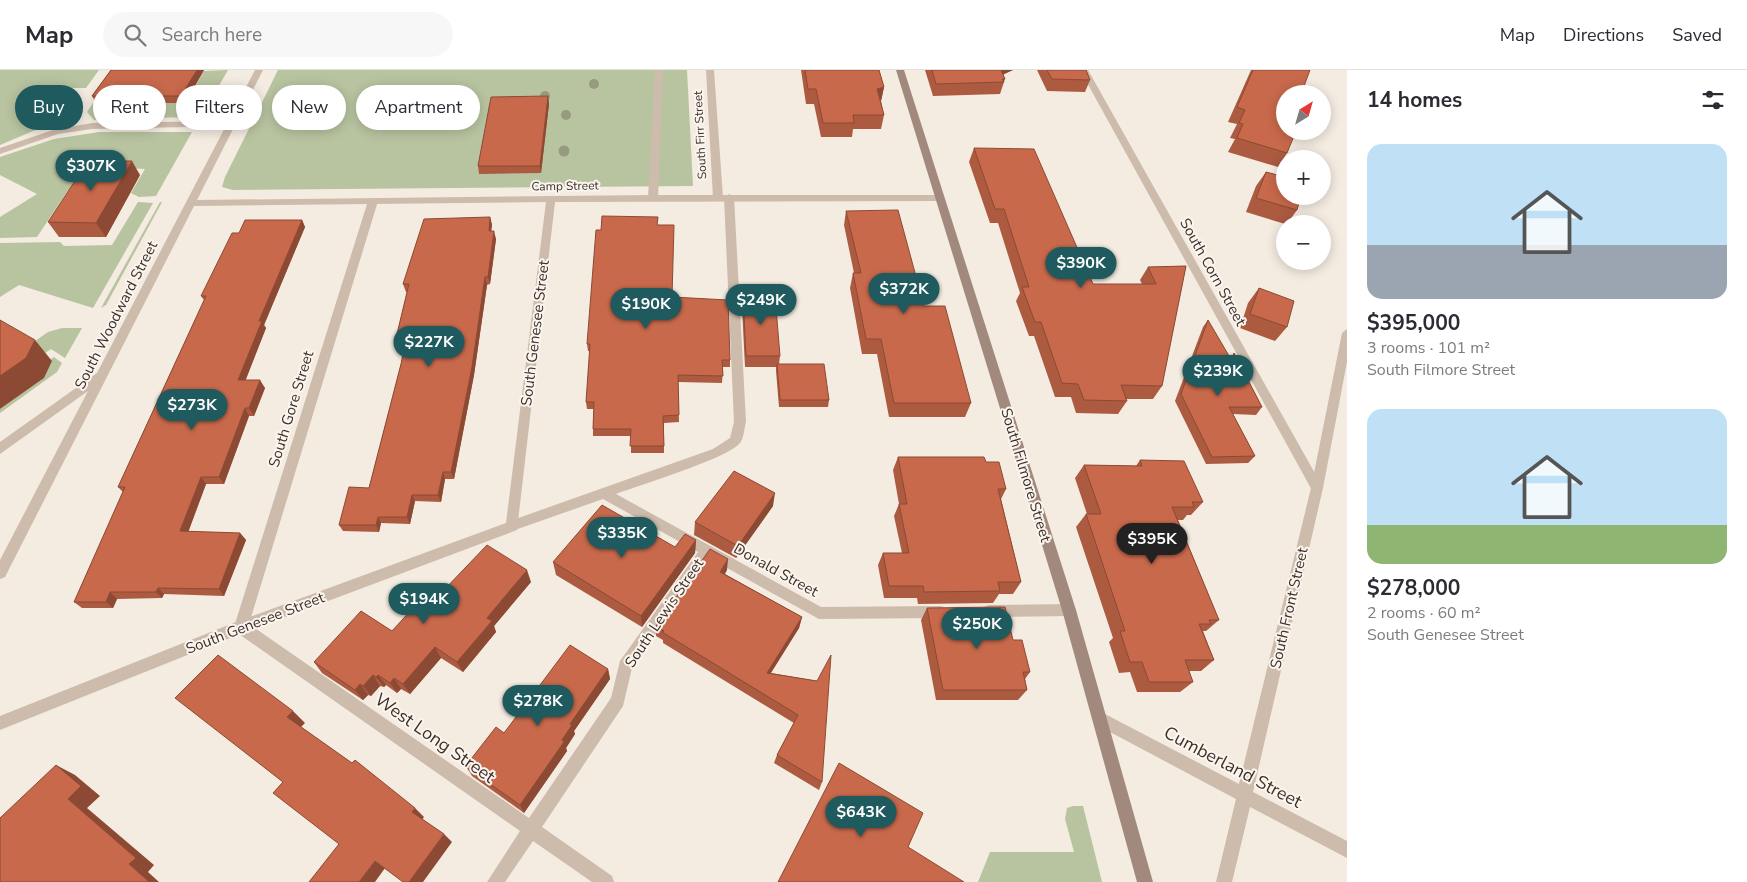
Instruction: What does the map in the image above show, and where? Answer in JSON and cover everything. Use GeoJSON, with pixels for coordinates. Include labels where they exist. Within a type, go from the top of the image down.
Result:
{"type":"FeatureCollection","features":[{"type":"Feature","properties":{"kind":"street","name":"South Woodward Street"},"geometry":{"type":"LineString","coordinates":[[251,85],[259,70]]}},
{"type":"Feature","properties":{"kind":"street"},"geometry":{"type":"LineString","coordinates":[[653,198],[659,70]]}},
{"type":"Feature","properties":{"kind":"street","name":"South Firr Street"},"geometry":{"type":"LineString","coordinates":[[710,70],[718,198]]}},
{"type":"Feature","properties":{"kind":"street","name":"South Filmore Street"},"geometry":{"type":"LineString","coordinates":[[900,70],[1069,610],[1145,882]]}},
{"type":"Feature","properties":{"kind":"street","name":"South Corn Street"},"geometry":{"type":"LineString","coordinates":[[1084,70],[1317,488]]}},
{"type":"Feature","properties":{"kind":"street"},"geometry":{"type":"LineString","coordinates":[[0,151],[56,132],[92,126],[176,125]]}},
{"type":"Feature","properties":{"kind":"street","name":"South Woodward Street"},"geometry":{"type":"LineString","coordinates":[[0,573],[228,130]]}},
{"type":"Feature","properties":{"kind":"street","name":"Camp Street"},"geometry":{"type":"LineString","coordinates":[[191,203],[729,197],[939,198]]}},
{"type":"Feature","properties":{"kind":"street","name":"South Genesee Street"},"geometry":{"type":"LineString","coordinates":[[0,723],[241,627],[717,452],[735,441],[740,422],[729,197]]}},
{"type":"Feature","properties":{"kind":"street","name":"South Genesee Street"},"geometry":{"type":"LineString","coordinates":[[512,526],[551,199]]}},
{"type":"Feature","properties":{"kind":"street","name":"South Gore Street"},"geometry":{"type":"LineString","coordinates":[[241,627],[373,201]]}},
{"type":"Feature","properties":{"kind":"street","name":"South Front Street"},"geometry":{"type":"LineString","coordinates":[[1224,882],[1317,488],[1346,341]]}},
{"type":"Feature","properties":{"kind":"street"},"geometry":{"type":"LineString","coordinates":[[0,449],[102,374]]}},
{"type":"Feature","properties":{"kind":"street","name":"Donald Street"},"geometry":{"type":"LineString","coordinates":[[604,493],[819,613],[959,612]]}},
{"type":"Feature","properties":{"kind":"street","name":"South Lewis Street"},"geometry":{"type":"LineString","coordinates":[[495,882],[618,701],[626,666],[707,550]]}},
{"type":"Feature","properties":{"kind":"street"},"geometry":{"type":"LineString","coordinates":[[979,611],[1069,610]]}},
{"type":"Feature","properties":{"kind":"street","name":"West Long Street"},"geometry":{"type":"LineString","coordinates":[[241,627],[606,882]]}},
{"type":"Feature","properties":{"kind":"street","name":"Cumberland Street"},"geometry":{"type":"LineString","coordinates":[[1100,719],[1347,850]]}},
{"type":"Feature","properties":{"kind":"green space"},"geometry":{"type":"Polygon","coordinates":[[[0,70],[99,70],[86,88],[83,88],[83,85],[15,85],[15,130],[36,130],[0,145],[0,70]]]}},
{"type":"Feature","properties":{"kind":"green space"},"geometry":{"type":"Polygon","coordinates":[[[228,70],[219,85],[196,85],[204,71],[228,70]]]}},
{"type":"Feature","properties":{"kind":"green space"},"geometry":{"type":"Polygon","coordinates":[[[278,70],[687,70],[693,186],[233,190],[222,187],[248,130],[262,130],[262,102],[278,70]]]}},
{"type":"Feature","properties":{"kind":"green space"},"geometry":{"type":"Polygon","coordinates":[[[93,103],[93,119],[87,112],[93,103]]]}},
{"type":"Feature","properties":{"kind":"green space"},"geometry":{"type":"Polygon","coordinates":[[[166,103],[176,103],[176,117],[166,118],[166,103]]]}},
{"type":"Feature","properties":{"kind":"green space"},"geometry":{"type":"Polygon","coordinates":[[[99,132],[192,132],[156,196],[139,197],[131,193],[145,169],[124,168],[89,189],[68,190],[37,237],[0,238],[0,217],[37,194],[0,175],[0,157],[54,139],[99,132]]]}},
{"type":"Feature","properties":{"kind":"green space"},"geometry":{"type":"Polygon","coordinates":[[[138,202],[153,203],[93,308],[19,285],[0,297],[0,243],[60,242],[64,246],[112,245],[138,202]]]}},
{"type":"Feature","properties":{"kind":"green space"},"geometry":{"type":"Polygon","coordinates":[[[160,202],[162,202],[106,305],[101,308],[160,202]]]}},
{"type":"Feature","properties":{"kind":"green space"},"geometry":{"type":"Polygon","coordinates":[[[62,328],[82,328],[65,358],[51,349],[42,355],[28,346],[48,332],[62,328]]]}},
{"type":"Feature","properties":{"kind":"green space"},"geometry":{"type":"Polygon","coordinates":[[[54,357],[62,363],[57,372],[0,413],[0,409],[41,380],[50,360],[54,357]]]}},
{"type":"Feature","properties":{"kind":"green space"},"geometry":{"type":"Polygon","coordinates":[[[1083,806],[1102,882],[978,882],[990,852],[1074,852],[1065,819],[1067,808],[1083,806]]]}},
{"type":"Feature","properties":{"kind":"building"},"geometry":{"type":"Polygon","coordinates":[[[111,70],[197,70],[188,85],[176,85],[176,96],[166,96],[166,85],[100,85],[111,70]]]}},
{"type":"Feature","properties":{"kind":"building"},"geometry":{"type":"Polygon","coordinates":[[[805,70],[879,70],[884,87],[877,89],[884,115],[853,115],[854,123],[823,123],[816,89],[808,89],[805,70]]]}},
{"type":"Feature","properties":{"kind":"building"},"geometry":{"type":"Polygon","coordinates":[[[932,70],[1001,70],[1005,79],[1002,79],[1004,82],[936,84],[932,70]]]}},
{"type":"Feature","properties":{"kind":"building"},"geometry":{"type":"Polygon","coordinates":[[[1047,70],[1086,70],[1090,80],[1052,79],[1047,70]]]}},
{"type":"Feature","properties":{"kind":"building"},"geometry":{"type":"Polygon","coordinates":[[[1253,70],[1310,70],[1304,85],[1276,85],[1276,140],[1292,140],[1288,150],[1277,150],[1237,138],[1243,124],[1239,123],[1245,110],[1237,107],[1253,70]]]}},
{"type":"Feature","properties":{"kind":"building"},"geometry":{"type":"Polygon","coordinates":[[[548,96],[540,166],[478,166],[491,97],[548,96]]]}},
{"type":"Feature","properties":{"kind":"building"},"geometry":{"type":"Polygon","coordinates":[[[974,148],[1034,149],[1093,284],[1156,284],[1148,267],[1186,266],[1162,386],[1121,385],[1127,401],[1084,400],[1078,384],[1062,383],[1041,322],[1035,322],[1022,287],[1029,287],[1004,209],[995,209],[974,148]]]}},
{"type":"Feature","properties":{"kind":"building"},"geometry":{"type":"Polygon","coordinates":[[[88,161],[132,161],[96,223],[48,222],[88,161]]]}},
{"type":"Feature","properties":{"kind":"building"},"geometry":{"type":"Polygon","coordinates":[[[1266,172],[1276,175],[1276,204],[1256,198],[1266,172]]]}},
{"type":"Feature","properties":{"kind":"building"},"geometry":{"type":"Polygon","coordinates":[[[1280,205],[1298,205],[1297,210],[1280,205]]]}},
{"type":"Feature","properties":{"kind":"building"},"geometry":{"type":"Polygon","coordinates":[[[898,210],[924,306],[945,306],[971,403],[894,403],[881,339],[866,339],[853,273],[861,273],[846,211],[898,210]]]}},
{"type":"Feature","properties":{"kind":"building"},"geometry":{"type":"Polygon","coordinates":[[[602,216],[658,217],[657,225],[674,225],[672,297],[728,300],[730,360],[722,360],[723,376],[678,375],[679,415],[663,416],[664,446],[630,446],[631,429],[593,429],[594,402],[586,402],[590,344],[587,344],[596,230],[601,230],[602,216]]]}},
{"type":"Feature","properties":{"kind":"building"},"geometry":{"type":"Polygon","coordinates":[[[490,217],[489,231],[494,231],[488,277],[485,277],[472,367],[451,472],[443,472],[438,495],[412,495],[407,517],[378,517],[376,525],[339,525],[349,487],[369,488],[406,338],[396,338],[409,284],[403,284],[424,219],[490,217]]]}},
{"type":"Feature","properties":{"kind":"building"},"geometry":{"type":"Polygon","coordinates":[[[245,220],[302,220],[259,321],[262,321],[238,380],[260,380],[249,408],[245,408],[219,477],[201,477],[180,531],[240,533],[219,589],[158,588],[156,592],[110,592],[106,602],[74,602],[125,487],[118,487],[206,296],[201,296],[232,233],[239,233],[245,220]]]}},
{"type":"Feature","properties":{"kind":"building"},"geometry":{"type":"Polygon","coordinates":[[[1259,288],[1294,301],[1287,327],[1250,314],[1259,288]]]}},
{"type":"Feature","properties":{"kind":"building"},"geometry":{"type":"Polygon","coordinates":[[[743,296],[775,296],[780,356],[746,356],[743,296]]]}},
{"type":"Feature","properties":{"kind":"building"},"geometry":{"type":"Polygon","coordinates":[[[0,320],[35,340],[26,358],[0,376],[0,320]]]}},
{"type":"Feature","properties":{"kind":"building"},"geometry":{"type":"Polygon","coordinates":[[[1208,320],[1232,361],[1234,353],[1262,407],[1229,407],[1255,456],[1212,457],[1181,394],[1208,320]]]}},
{"type":"Feature","properties":{"kind":"building"},"geometry":{"type":"Polygon","coordinates":[[[777,364],[824,364],[829,400],[780,400],[777,364]]]}},
{"type":"Feature","properties":{"kind":"building"},"geometry":{"type":"Polygon","coordinates":[[[898,457],[984,457],[986,462],[999,462],[1006,489],[998,489],[1021,582],[998,582],[1000,591],[924,592],[923,586],[889,586],[883,553],[909,553],[899,504],[907,504],[898,457]]]}},
{"type":"Feature","properties":{"kind":"building"},"geometry":{"type":"Polygon","coordinates":[[[1140,460],[1184,461],[1203,502],[1192,502],[1194,507],[1172,507],[1219,620],[1209,620],[1211,624],[1199,624],[1214,660],[1185,660],[1193,682],[1149,682],[1142,662],[1130,662],[1120,631],[1125,631],[1086,514],[1101,514],[1084,465],[1142,466],[1140,460]]]}},
{"type":"Feature","properties":{"kind":"building"},"geometry":{"type":"Polygon","coordinates":[[[734,471],[775,493],[738,546],[695,522],[734,471]]]}},
{"type":"Feature","properties":{"kind":"building"},"geometry":{"type":"Polygon","coordinates":[[[602,505],[675,547],[685,534],[696,540],[641,616],[553,562],[602,505]]]}},
{"type":"Feature","properties":{"kind":"building"},"geometry":{"type":"Polygon","coordinates":[[[487,545],[527,570],[487,618],[492,621],[457,662],[435,647],[403,684],[394,678],[390,683],[378,675],[376,677],[373,675],[363,686],[360,684],[355,690],[314,662],[361,611],[392,631],[434,585],[443,591],[487,545]]]}},
{"type":"Feature","properties":{"kind":"building"},"geometry":{"type":"Polygon","coordinates":[[[710,549],[728,559],[720,572],[802,617],[767,673],[817,681],[831,655],[822,782],[777,755],[798,715],[662,632],[664,631],[656,626],[710,549]]]}},
{"type":"Feature","properties":{"kind":"building"},"geometry":{"type":"Polygon","coordinates":[[[1005,607],[1013,640],[1022,640],[1030,672],[1023,672],[1027,690],[943,690],[927,608],[1005,607]]]}},
{"type":"Feature","properties":{"kind":"building"},"geometry":{"type":"Polygon","coordinates":[[[570,645],[608,669],[570,724],[572,725],[562,740],[564,742],[520,805],[467,768],[473,760],[471,759],[496,727],[504,733],[570,645]]]}},
{"type":"Feature","properties":{"kind":"building"},"geometry":{"type":"Polygon","coordinates":[[[218,655],[293,711],[287,717],[352,763],[355,760],[415,808],[412,812],[444,834],[409,882],[403,882],[375,861],[359,882],[309,882],[339,844],[273,793],[283,782],[175,698],[218,655]]]}},
{"type":"Feature","properties":{"kind":"building"},"geometry":{"type":"Polygon","coordinates":[[[839,763],[923,813],[908,847],[964,882],[778,882],[839,763]]]}},
{"type":"Feature","properties":{"kind":"building"},"geometry":{"type":"Polygon","coordinates":[[[56,765],[81,786],[68,799],[136,858],[129,864],[149,882],[0,882],[0,818],[56,765]]]}}]}
